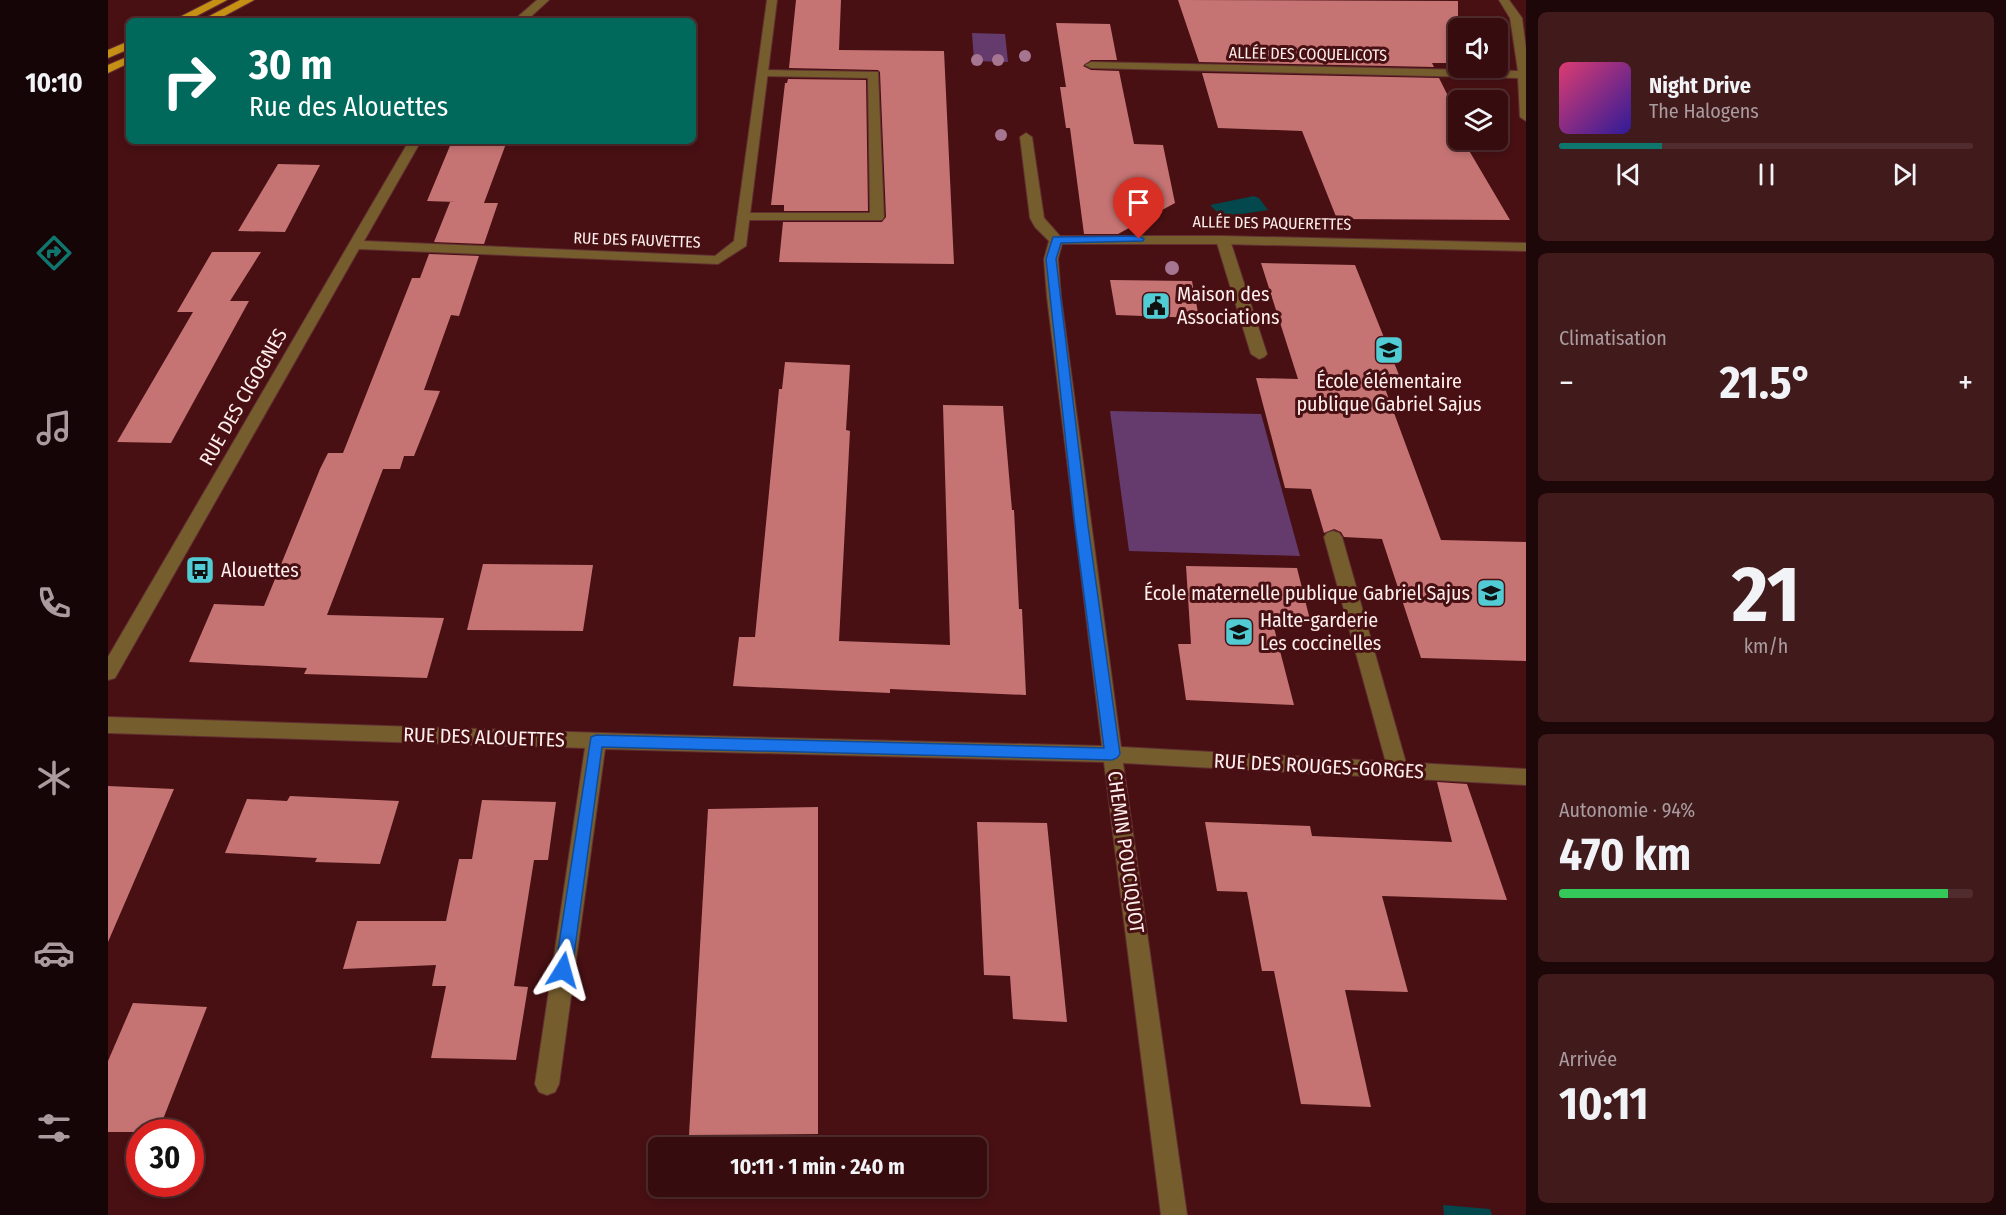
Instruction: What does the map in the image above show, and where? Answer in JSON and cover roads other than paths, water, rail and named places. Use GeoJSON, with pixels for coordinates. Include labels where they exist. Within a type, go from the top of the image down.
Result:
{"type":"FeatureCollection","features":[{"type":"Feature","properties":{"kind":"main road"},"geometry":{"type":"LineString","coordinates":[[184,18],[222,0]]}},
{"type":"Feature","properties":{"kind":"main road"},"geometry":{"type":"LineString","coordinates":[[212,18],[249,0]]}},
{"type":"Feature","properties":{"kind":"main road"},"geometry":{"type":"LineString","coordinates":[[108,54],[126,45]]}},
{"type":"Feature","properties":{"kind":"main road"},"geometry":{"type":"LineString","coordinates":[[108,69],[126,60]]}},
{"type":"Feature","properties":{"kind":"street"},"geometry":{"type":"LineString","coordinates":[[523,18],[544,0]]}},
{"type":"Feature","properties":{"kind":"street","name":"RUE DES FAUVETTES"},"geometry":{"type":"LineString","coordinates":[[354,245],[718,260],[741,243],[772,0]]}},
{"type":"Feature","properties":{"kind":"street"},"geometry":{"type":"LineString","coordinates":[[1504,0],[1516,18],[1524,75],[1526,117]]}},
{"type":"Feature","properties":{"kind":"street","name":"ALLÉE DES COQUELICOTS"},"geometry":{"type":"LineString","coordinates":[[1091,65],[1524,75]]}},
{"type":"Feature","properties":{"kind":"street"},"geometry":{"type":"LineString","coordinates":[[744,218],[877,217],[874,74],[763,74]]}},
{"type":"Feature","properties":{"kind":"street"},"geometry":{"type":"LineString","coordinates":[[1026,136],[1037,218],[1056,240]]}},
{"type":"Feature","properties":{"kind":"street","name":"RUE DES CIGOGNES"},"geometry":{"type":"LineString","coordinates":[[108,674],[413,144]]}},
{"type":"Feature","properties":{"kind":"street","name":"ALLÉE DES PAQUERETTES"},"geometry":{"type":"LineString","coordinates":[[1056,240],[1223,240],[1526,247]]}},
{"type":"Feature","properties":{"kind":"street","name":"CHEMIN POUCIQUOT"},"geometry":{"type":"LineString","coordinates":[[1056,240],[1051,259],[1054,297],[1174,1215]]}},
{"type":"Feature","properties":{"kind":"street"},"geometry":{"type":"LineString","coordinates":[[1223,240],[1259,354]]}},
{"type":"Feature","properties":{"kind":"street"},"geometry":{"type":"LineString","coordinates":[[1333,537],[1398,770]]}},
{"type":"Feature","properties":{"kind":"street","name":"RUE DES ALOUETTES"},"geometry":{"type":"LineString","coordinates":[[108,725],[596,741],[1112,754]]}},
{"type":"Feature","properties":{"kind":"street"},"geometry":{"type":"LineString","coordinates":[[547,1084],[596,741]]}},
{"type":"Feature","properties":{"kind":"street","name":"RUE DES ROUGES-GORGES"},"geometry":{"type":"LineString","coordinates":[[1112,754],[1526,777]]}},
{"type":"Feature","properties":{"kind":"water"},"geometry":{"type":"Polygon","coordinates":[[[1254,196],[1259,198],[1268,210],[1222,217],[1210,205],[1254,196]]]}},
{"type":"Feature","properties":{"kind":"water"},"geometry":{"type":"Polygon","coordinates":[[[1443,1205],[1490,1209],[1492,1215],[1444,1215],[1443,1205]]]}},
{"type":"Feature","properties":{"kind":"place","name":"Maison des Associations"},"geometry":{"type":"Point","coordinates":[1156,306]}},
{"type":"Feature","properties":{"kind":"place","name":"École élémentaire publique Gabriel Sajus"},"geometry":{"type":"Point","coordinates":[1389,350]}},
{"type":"Feature","properties":{"kind":"place","name":"Alouettes"},"geometry":{"type":"Point","coordinates":[200,570]}},
{"type":"Feature","properties":{"kind":"place","name":"École maternelle publique Gabriel Sajus"},"geometry":{"type":"Point","coordinates":[1491,593]}},
{"type":"Feature","properties":{"kind":"place","name":"Halte-garderie Les coccinelles"},"geometry":{"type":"Point","coordinates":[1239,632]}}]}
